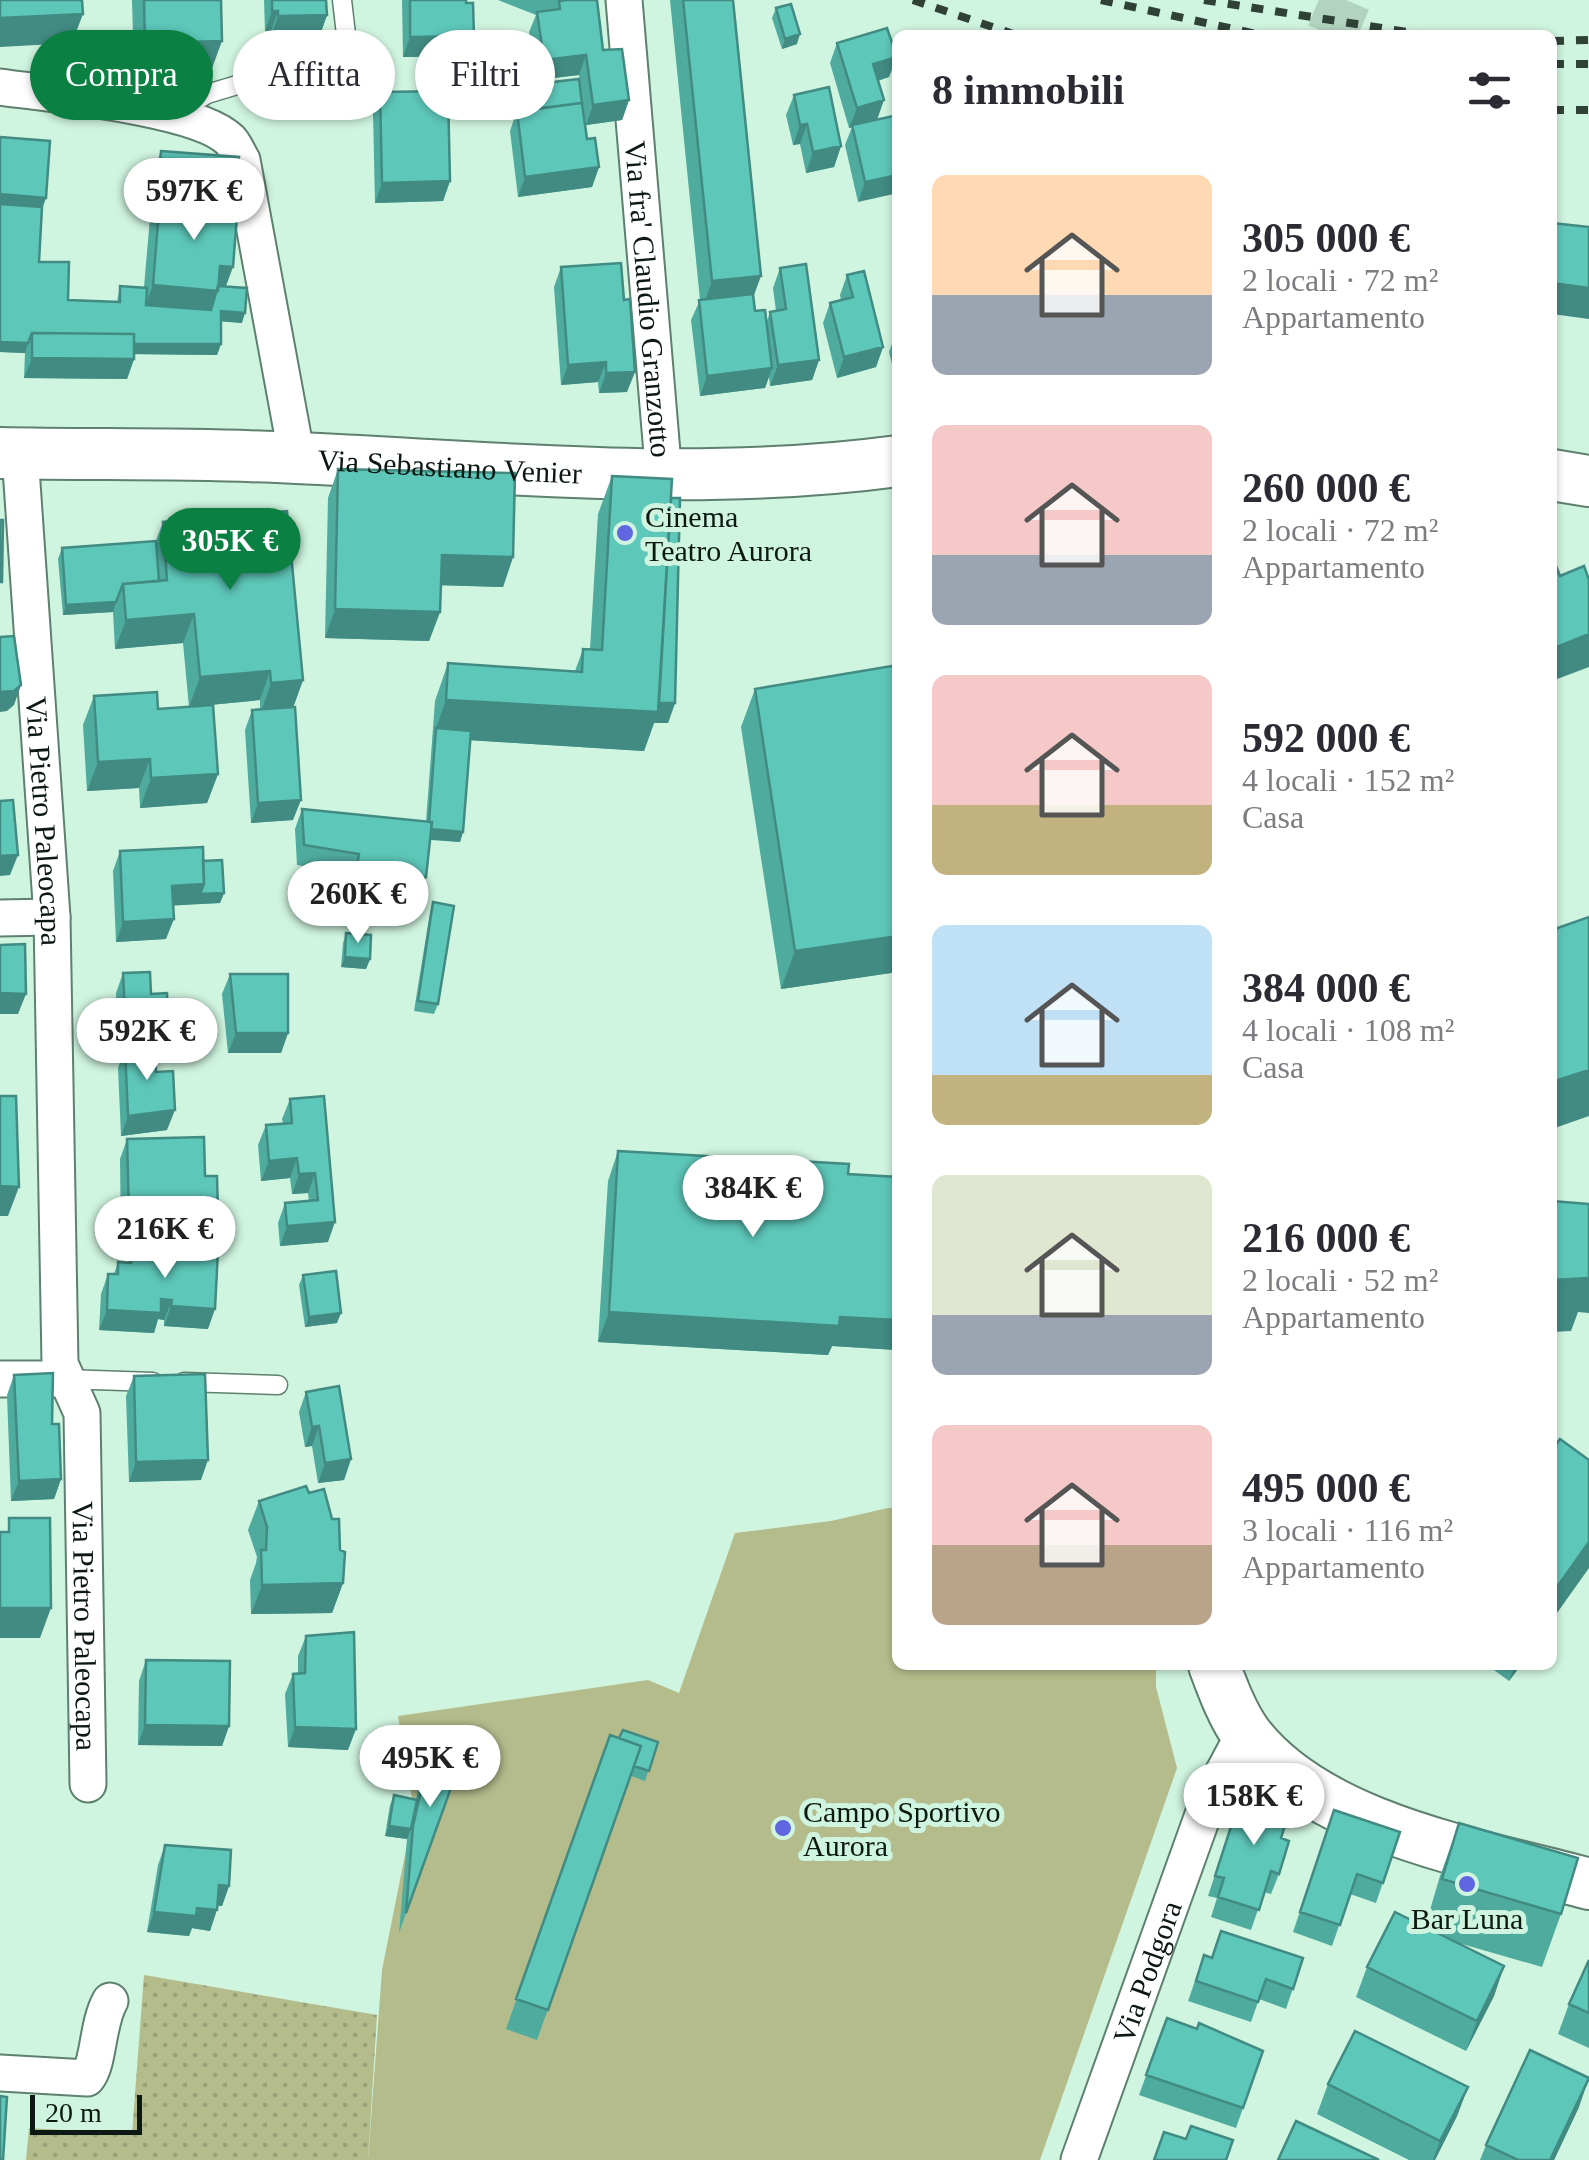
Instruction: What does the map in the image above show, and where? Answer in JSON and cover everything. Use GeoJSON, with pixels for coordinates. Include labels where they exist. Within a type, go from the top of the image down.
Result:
{"type":"FeatureCollection","features":[{"type":"Feature","properties":{"kind":"street","name":"Via fra' Claudio Granzotto"},"geometry":{"type":"LineString","coordinates":[[624,0],[664,477]]}},
{"type":"Feature","properties":{"kind":"street"},"geometry":{"type":"LineString","coordinates":[[0,87],[30,92]]}},
{"type":"Feature","properties":{"kind":"street"},"geometry":{"type":"LineString","coordinates":[[187,120],[212,128],[230,140],[242,160],[296,458]]}},
{"type":"Feature","properties":{"kind":"street","name":"Via Sebastiano Venier"},"geometry":{"type":"LineString","coordinates":[[10,454],[296,458],[664,477],[812,472],[892,461]]}},
{"type":"Feature","properties":{"kind":"street","name":"Via Pietro Paleocapa"},"geometry":{"type":"LineString","coordinates":[[10,454],[52,917],[60,1364],[82,1413],[88,1784]]}},
{"type":"Feature","properties":{"kind":"street"},"geometry":{"type":"LineString","coordinates":[[1557,476],[1589,481]]}},
{"type":"Feature","properties":{"kind":"street"},"geometry":{"type":"LineString","coordinates":[[0,918],[52,917]]}},
{"type":"Feature","properties":{"kind":"street"},"geometry":{"type":"LineString","coordinates":[[0,1379],[64,1379]]}},
{"type":"Feature","properties":{"kind":"street"},"geometry":{"type":"LineString","coordinates":[[1216,1670],[1245,1732],[1300,1784],[1349,1810],[1428,1839],[1589,1884]]}},
{"type":"Feature","properties":{"kind":"street","name":"Via Podgora"},"geometry":{"type":"LineString","coordinates":[[1078,2160],[1208,1800],[1245,1732]]}},
{"type":"Feature","properties":{"kind":"street"},"geometry":{"type":"LineString","coordinates":[[0,2072],[87,2078],[93,2071],[98,2024],[110,2001]]}},
{"type":"Feature","properties":{"kind":"lane"},"geometry":{"type":"LineString","coordinates":[[213,93],[348,52],[342,0]]}},
{"type":"Feature","properties":{"kind":"lane"},"geometry":{"type":"LineString","coordinates":[[64,1379],[278,1385]]}},
{"type":"Feature","properties":{"kind":"green space","name":"Campo Sportivo Aurora"},"geometry":{"type":"Polygon","coordinates":[[[892,1508],[892,1670],[1156,1670],[1156,1687],[1177,1768],[1040,2160],[368,2160],[382,1970],[414,1810],[398,1716],[648,1680],[679,1693],[735,1533],[831,1521],[892,1508]]]}},
{"type":"Feature","properties":{"kind":"green space"},"geometry":{"type":"Polygon","coordinates":[[[144,1975],[377,2015],[368,2160],[26,2160],[29,2128],[132,2134],[144,1975]]]}},
{"type":"Feature","properties":{"kind":"building"},"geometry":{"type":"Polygon","coordinates":[[[0,0],[82,0],[83,14],[0,18],[0,0]]]}},
{"type":"Feature","properties":{"kind":"building"},"geometry":{"type":"Polygon","coordinates":[[[144,0],[221,0],[222,41],[213,41],[213,30],[145,30],[144,0]]]}},
{"type":"Feature","properties":{"kind":"building"},"geometry":{"type":"Polygon","coordinates":[[[272,0],[326,0],[327,15],[278,16],[278,11],[272,11],[272,0]]]}},
{"type":"Feature","properties":{"kind":"building"},"geometry":{"type":"Polygon","coordinates":[[[410,0],[473,3],[474,30],[415,30],[415,37],[410,37],[410,0]]]}},
{"type":"Feature","properties":{"kind":"building"},"geometry":{"type":"Polygon","coordinates":[[[597,0],[603,50],[622,49],[629,100],[593,105],[586,55],[555,59],[555,30],[540,30],[537,12],[560,9],[559,1],[597,0]]]}},
{"type":"Feature","properties":{"kind":"building"},"geometry":{"type":"Polygon","coordinates":[[[683,0],[733,0],[761,276],[712,281],[683,0]]]}},
{"type":"Feature","properties":{"kind":"building"},"geometry":{"type":"Polygon","coordinates":[[[791,4],[800,34],[785,39],[776,8],[791,4]]]}},
{"type":"Feature","properties":{"kind":"building"},"geometry":{"type":"Polygon","coordinates":[[[887,28],[892,58],[873,64],[884,100],[857,108],[837,43],[887,28]]]}},
{"type":"Feature","properties":{"kind":"building"},"geometry":{"type":"Polygon","coordinates":[[[579,79],[582,103],[555,107],[555,82],[579,79]]]}},
{"type":"Feature","properties":{"kind":"building"},"geometry":{"type":"Polygon","coordinates":[[[829,87],[841,146],[813,152],[807,124],[800,125],[794,95],[829,87]]]}},
{"type":"Feature","properties":{"kind":"building"},"geometry":{"type":"Polygon","coordinates":[[[415,91],[415,120],[449,120],[450,181],[382,183],[381,120],[395,120],[395,92],[415,91]]]}},
{"type":"Feature","properties":{"kind":"building"},"geometry":{"type":"Polygon","coordinates":[[[582,103],[587,139],[595,138],[599,167],[525,177],[518,120],[555,120],[555,106],[582,103]]]}},
{"type":"Feature","properties":{"kind":"building"},"geometry":{"type":"Polygon","coordinates":[[[892,116],[892,176],[865,182],[852,125],[892,116]]]}},
{"type":"Feature","properties":{"kind":"building"},"geometry":{"type":"Polygon","coordinates":[[[0,137],[50,141],[46,198],[0,194],[0,137]]]}},
{"type":"Feature","properties":{"kind":"building"},"geometry":{"type":"Polygon","coordinates":[[[161,151],[239,157],[236,203],[160,197],[157,206],[161,151]]]}},
{"type":"Feature","properties":{"kind":"building"},"geometry":{"type":"Polygon","coordinates":[[[160,197],[238,203],[233,267],[220,266],[218,291],[153,285],[160,197]]]}},
{"type":"Feature","properties":{"kind":"building"},"geometry":{"type":"Polygon","coordinates":[[[0,204],[42,207],[39,262],[69,262],[68,300],[120,302],[120,286],[147,288],[146,305],[211,310],[218,286],[247,288],[245,313],[221,311],[221,344],[134,344],[134,334],[32,333],[28,343],[0,342],[0,204]]]}},
{"type":"Feature","properties":{"kind":"building"},"geometry":{"type":"Polygon","coordinates":[[[1557,224],[1589,227],[1589,288],[1557,284],[1557,224]]]}},
{"type":"Feature","properties":{"kind":"building"},"geometry":{"type":"Polygon","coordinates":[[[621,263],[624,300],[630,299],[635,372],[606,373],[606,362],[568,365],[561,267],[621,263]]]}},
{"type":"Feature","properties":{"kind":"building"},"geometry":{"type":"Polygon","coordinates":[[[806,264],[819,360],[778,365],[770,312],[786,309],[780,268],[806,264]]]}},
{"type":"Feature","properties":{"kind":"building"},"geometry":{"type":"Polygon","coordinates":[[[864,271],[883,347],[844,357],[830,303],[853,297],[847,275],[864,271]]]}},
{"type":"Feature","properties":{"kind":"building"},"geometry":{"type":"Polygon","coordinates":[[[753,294],[755,311],[765,310],[772,368],[707,376],[699,300],[753,294]]]}},
{"type":"Feature","properties":{"kind":"building"},"geometry":{"type":"Polygon","coordinates":[[[32,333],[134,334],[134,359],[32,358],[32,333]]]}},
{"type":"Feature","properties":{"kind":"building"},"geometry":{"type":"Polygon","coordinates":[[[338,469],[515,473],[513,557],[442,555],[440,612],[335,609],[338,469]]]}},
{"type":"Feature","properties":{"kind":"building"},"geometry":{"type":"Polygon","coordinates":[[[612,476],[672,479],[658,712],[446,700],[448,663],[582,672],[583,649],[602,650],[612,476]]]}},
{"type":"Feature","properties":{"kind":"building"},"geometry":{"type":"Polygon","coordinates":[[[671,498],[680,498],[675,703],[659,703],[671,498]]]}},
{"type":"Feature","properties":{"kind":"building"},"geometry":{"type":"Polygon","coordinates":[[[287,511],[303,680],[271,683],[270,671],[200,677],[194,614],[126,620],[123,584],[167,580],[163,522],[287,511]]]}},
{"type":"Feature","properties":{"kind":"building"},"geometry":{"type":"Polygon","coordinates":[[[3,520],[2,582],[0,582],[3,520]]]}},
{"type":"Feature","properties":{"kind":"building"},"geometry":{"type":"Polygon","coordinates":[[[156,541],[159,581],[123,584],[116,602],[66,605],[62,548],[156,541]]]}},
{"type":"Feature","properties":{"kind":"building"},"geometry":{"type":"Polygon","coordinates":[[[1584,566],[1589,580],[1589,634],[1557,647],[1557,568],[1560,576],[1584,566]]]}},
{"type":"Feature","properties":{"kind":"building"},"geometry":{"type":"Polygon","coordinates":[[[14,636],[21,685],[14,691],[0,692],[0,637],[14,636]]]}},
{"type":"Feature","properties":{"kind":"building"},"geometry":{"type":"Polygon","coordinates":[[[892,666],[892,937],[795,951],[755,689],[892,666]]]}},
{"type":"Feature","properties":{"kind":"building"},"geometry":{"type":"Polygon","coordinates":[[[157,692],[158,709],[213,705],[218,774],[151,778],[150,759],[98,762],[94,696],[157,692]]]}},
{"type":"Feature","properties":{"kind":"building"},"geometry":{"type":"Polygon","coordinates":[[[295,707],[301,800],[258,803],[252,710],[295,707]]]}},
{"type":"Feature","properties":{"kind":"building"},"geometry":{"type":"Polygon","coordinates":[[[436,728],[471,731],[463,832],[431,829],[429,822],[436,728]]]}},
{"type":"Feature","properties":{"kind":"building"},"geometry":{"type":"Polygon","coordinates":[[[13,800],[18,855],[0,856],[0,801],[13,800]]]}},
{"type":"Feature","properties":{"kind":"building"},"geometry":{"type":"Polygon","coordinates":[[[302,809],[432,822],[426,877],[356,870],[359,854],[304,845],[302,809]]]}},
{"type":"Feature","properties":{"kind":"building"},"geometry":{"type":"Polygon","coordinates":[[[203,847],[204,884],[172,886],[174,919],[123,922],[120,851],[203,847]]]}},
{"type":"Feature","properties":{"kind":"building"},"geometry":{"type":"Polygon","coordinates":[[[222,860],[224,893],[200,894],[204,884],[203,861],[222,860]]]}},
{"type":"Feature","properties":{"kind":"building"},"geometry":{"type":"Polygon","coordinates":[[[433,902],[454,906],[438,1004],[418,1001],[433,902]]]}},
{"type":"Feature","properties":{"kind":"building"},"geometry":{"type":"Polygon","coordinates":[[[1589,917],[1589,1070],[1557,1080],[1557,928],[1589,917]]]}},
{"type":"Feature","properties":{"kind":"building"},"geometry":{"type":"Polygon","coordinates":[[[346,933],[371,935],[370,959],[345,957],[346,933]]]}},
{"type":"Feature","properties":{"kind":"building"},"geometry":{"type":"Polygon","coordinates":[[[25,944],[26,994],[0,993],[0,945],[25,944]]]}},
{"type":"Feature","properties":{"kind":"building"},"geometry":{"type":"Polygon","coordinates":[[[150,972],[151,994],[167,993],[168,1035],[126,1036],[123,973],[150,972]]]}},
{"type":"Feature","properties":{"kind":"building"},"geometry":{"type":"Polygon","coordinates":[[[230,974],[288,974],[288,1033],[236,1033],[230,974]]]}},
{"type":"Feature","properties":{"kind":"building"},"geometry":{"type":"Polygon","coordinates":[[[155,1047],[156,1072],[173,1071],[175,1110],[128,1116],[125,1048],[155,1047]]]}},
{"type":"Feature","properties":{"kind":"building"},"geometry":{"type":"Polygon","coordinates":[[[0,1096],[16,1096],[19,1187],[0,1186],[0,1096]]]}},
{"type":"Feature","properties":{"kind":"building"},"geometry":{"type":"Polygon","coordinates":[[[324,1096],[335,1222],[287,1226],[285,1203],[318,1200],[315,1173],[299,1174],[297,1158],[269,1161],[266,1125],[292,1123],[290,1099],[324,1096]]]}},
{"type":"Feature","properties":{"kind":"building"},"geometry":{"type":"Polygon","coordinates":[[[204,1137],[205,1176],[217,1176],[218,1213],[129,1215],[127,1139],[204,1137]]]}},
{"type":"Feature","properties":{"kind":"building"},"geometry":{"type":"Polygon","coordinates":[[[618,1151],[849,1164],[848,1174],[892,1177],[892,1320],[840,1317],[839,1326],[609,1312],[618,1151]]]}},
{"type":"Feature","properties":{"kind":"building"},"geometry":{"type":"Polygon","coordinates":[[[1557,1201],[1589,1204],[1589,1278],[1557,1280],[1557,1201]]]}},
{"type":"Feature","properties":{"kind":"building"},"geometry":{"type":"Polygon","coordinates":[[[151,1247],[218,1250],[215,1309],[171,1306],[172,1300],[161,1299],[161,1313],[107,1310],[108,1274],[118,1274],[118,1262],[131,1263],[131,1255],[150,1255],[151,1247]]]}},
{"type":"Feature","properties":{"kind":"building"},"geometry":{"type":"Polygon","coordinates":[[[336,1271],[341,1313],[309,1317],[303,1275],[336,1271]]]}},
{"type":"Feature","properties":{"kind":"building"},"geometry":{"type":"Polygon","coordinates":[[[53,1373],[52,1424],[59,1424],[61,1479],[19,1481],[14,1375],[53,1373]]]}},
{"type":"Feature","properties":{"kind":"building"},"geometry":{"type":"Polygon","coordinates":[[[205,1374],[208,1460],[136,1462],[134,1376],[205,1374]]]}},
{"type":"Feature","properties":{"kind":"building"},"geometry":{"type":"Polygon","coordinates":[[[339,1386],[351,1459],[325,1463],[319,1426],[312,1427],[306,1392],[339,1386]]]}},
{"type":"Feature","properties":{"kind":"building"},"geometry":{"type":"Polygon","coordinates":[[[1560,1439],[1589,1460],[1589,1542],[1557,1587],[1560,1439]]]}},
{"type":"Feature","properties":{"kind":"building"},"geometry":{"type":"Polygon","coordinates":[[[306,1486],[309,1493],[324,1489],[332,1519],[339,1519],[340,1550],[345,1552],[343,1583],[262,1585],[261,1550],[266,1550],[267,1527],[259,1501],[306,1486]]]}},
{"type":"Feature","properties":{"kind":"building"},"geometry":{"type":"Polygon","coordinates":[[[9,1518],[50,1518],[51,1608],[0,1608],[0,1532],[9,1532],[9,1518]]]}},
{"type":"Feature","properties":{"kind":"building"},"geometry":{"type":"Polygon","coordinates":[[[354,1632],[356,1729],[295,1727],[293,1674],[305,1673],[306,1636],[354,1632]]]}},
{"type":"Feature","properties":{"kind":"building"},"geometry":{"type":"Polygon","coordinates":[[[146,1660],[230,1661],[229,1726],[145,1725],[146,1660]]]}},
{"type":"Feature","properties":{"kind":"building"},"geometry":{"type":"Polygon","coordinates":[[[623,1730],[658,1742],[649,1771],[634,1766],[641,1746],[619,1738],[623,1730]]]}},
{"type":"Feature","properties":{"kind":"building"},"geometry":{"type":"Polygon","coordinates":[[[610,1735],[641,1746],[548,2010],[516,1999],[610,1735]]]}},
{"type":"Feature","properties":{"kind":"building"},"geometry":{"type":"Polygon","coordinates":[[[431,1746],[461,1760],[406,1913],[413,1826],[431,1746]]]}},
{"type":"Feature","properties":{"kind":"building"},"geometry":{"type":"Polygon","coordinates":[[[1253,1787],[1293,1800],[1281,1838],[1289,1841],[1279,1874],[1271,1871],[1259,1910],[1218,1897],[1224,1878],[1215,1876],[1238,1805],[1246,1808],[1253,1787]]]}},
{"type":"Feature","properties":{"kind":"building"},"geometry":{"type":"Polygon","coordinates":[[[394,1795],[417,1800],[411,1829],[389,1826],[394,1795]]]}},
{"type":"Feature","properties":{"kind":"building"},"geometry":{"type":"Polygon","coordinates":[[[1334,1810],[1400,1832],[1383,1883],[1357,1874],[1340,1925],[1300,1912],[1334,1810]]]}},
{"type":"Feature","properties":{"kind":"building"},"geometry":{"type":"Polygon","coordinates":[[[1459,1823],[1578,1858],[1561,1914],[1442,1879],[1459,1823]]]}},
{"type":"Feature","properties":{"kind":"building"},"geometry":{"type":"Polygon","coordinates":[[[165,1845],[231,1850],[229,1886],[219,1885],[217,1910],[197,1908],[196,1916],[154,1912],[165,1845]]]}},
{"type":"Feature","properties":{"kind":"building"},"geometry":{"type":"Polygon","coordinates":[[[1395,1912],[1504,1966],[1477,2021],[1367,1967],[1395,1912]]]}},
{"type":"Feature","properties":{"kind":"building"},"geometry":{"type":"Polygon","coordinates":[[[1221,1931],[1303,1958],[1293,1989],[1266,1979],[1258,2002],[1196,1981],[1204,1955],[1212,1958],[1221,1931]]]}},
{"type":"Feature","properties":{"kind":"building"},"geometry":{"type":"Polygon","coordinates":[[[1589,1960],[1589,2013],[1569,2004],[1589,1960]]]}},
{"type":"Feature","properties":{"kind":"building"},"geometry":{"type":"Polygon","coordinates":[[[1167,2018],[1197,2029],[1199,2023],[1263,2051],[1243,2108],[1146,2075],[1167,2018]]]}},
{"type":"Feature","properties":{"kind":"building"},"geometry":{"type":"Polygon","coordinates":[[[1355,2031],[1468,2087],[1440,2141],[1328,2084],[1355,2031]]]}},
{"type":"Feature","properties":{"kind":"building"},"geometry":{"type":"Polygon","coordinates":[[[1530,2050],[1589,2078],[1550,2160],[1518,2160],[1486,2145],[1530,2050]]]}},
{"type":"Feature","properties":{"kind":"building"},"geometry":{"type":"Polygon","coordinates":[[[0,2096],[7,2097],[3,2160],[0,2160],[0,2096]]]}},
{"type":"Feature","properties":{"kind":"building"},"geometry":{"type":"Polygon","coordinates":[[[1296,2121],[1379,2160],[1278,2160],[1296,2121]]]}},
{"type":"Feature","properties":{"kind":"building"},"geometry":{"type":"Polygon","coordinates":[[[1191,2126],[1233,2140],[1226,2160],[1154,2160],[1164,2132],[1186,2139],[1191,2126]]]}},
{"type":"Feature","properties":{"kind":"tunnel"},"geometry":{"type":"LineString","coordinates":[[1333,30],[1346,0]]}},
{"type":"Feature","properties":{"kind":"railway"},"geometry":{"type":"LineString","coordinates":[[913,0],[1001,30]]}},
{"type":"Feature","properties":{"kind":"railway"},"geometry":{"type":"LineString","coordinates":[[1101,0],[1238,30]]}},
{"type":"Feature","properties":{"kind":"railway"},"geometry":{"type":"LineString","coordinates":[[1204,0],[1394,30]]}},
{"type":"Feature","properties":{"kind":"railway"},"geometry":{"type":"LineString","coordinates":[[1557,41],[1589,40]]}},
{"type":"Feature","properties":{"kind":"railway"},"geometry":{"type":"LineString","coordinates":[[1557,64],[1589,64]]}},
{"type":"Feature","properties":{"kind":"railway"},"geometry":{"type":"LineString","coordinates":[[1557,110],[1589,110]]}},
{"type":"Feature","properties":{"kind":"place","name":"Cinema Teatro Aurora"},"geometry":{"type":"Point","coordinates":[625,533]}},
{"type":"Feature","properties":{"kind":"place","name":"Campo Sportivo Aurora"},"geometry":{"type":"Point","coordinates":[783,1828]}},
{"type":"Feature","properties":{"kind":"place","name":"Bar Luna"},"geometry":{"type":"Point","coordinates":[1467,1884]}}]}
